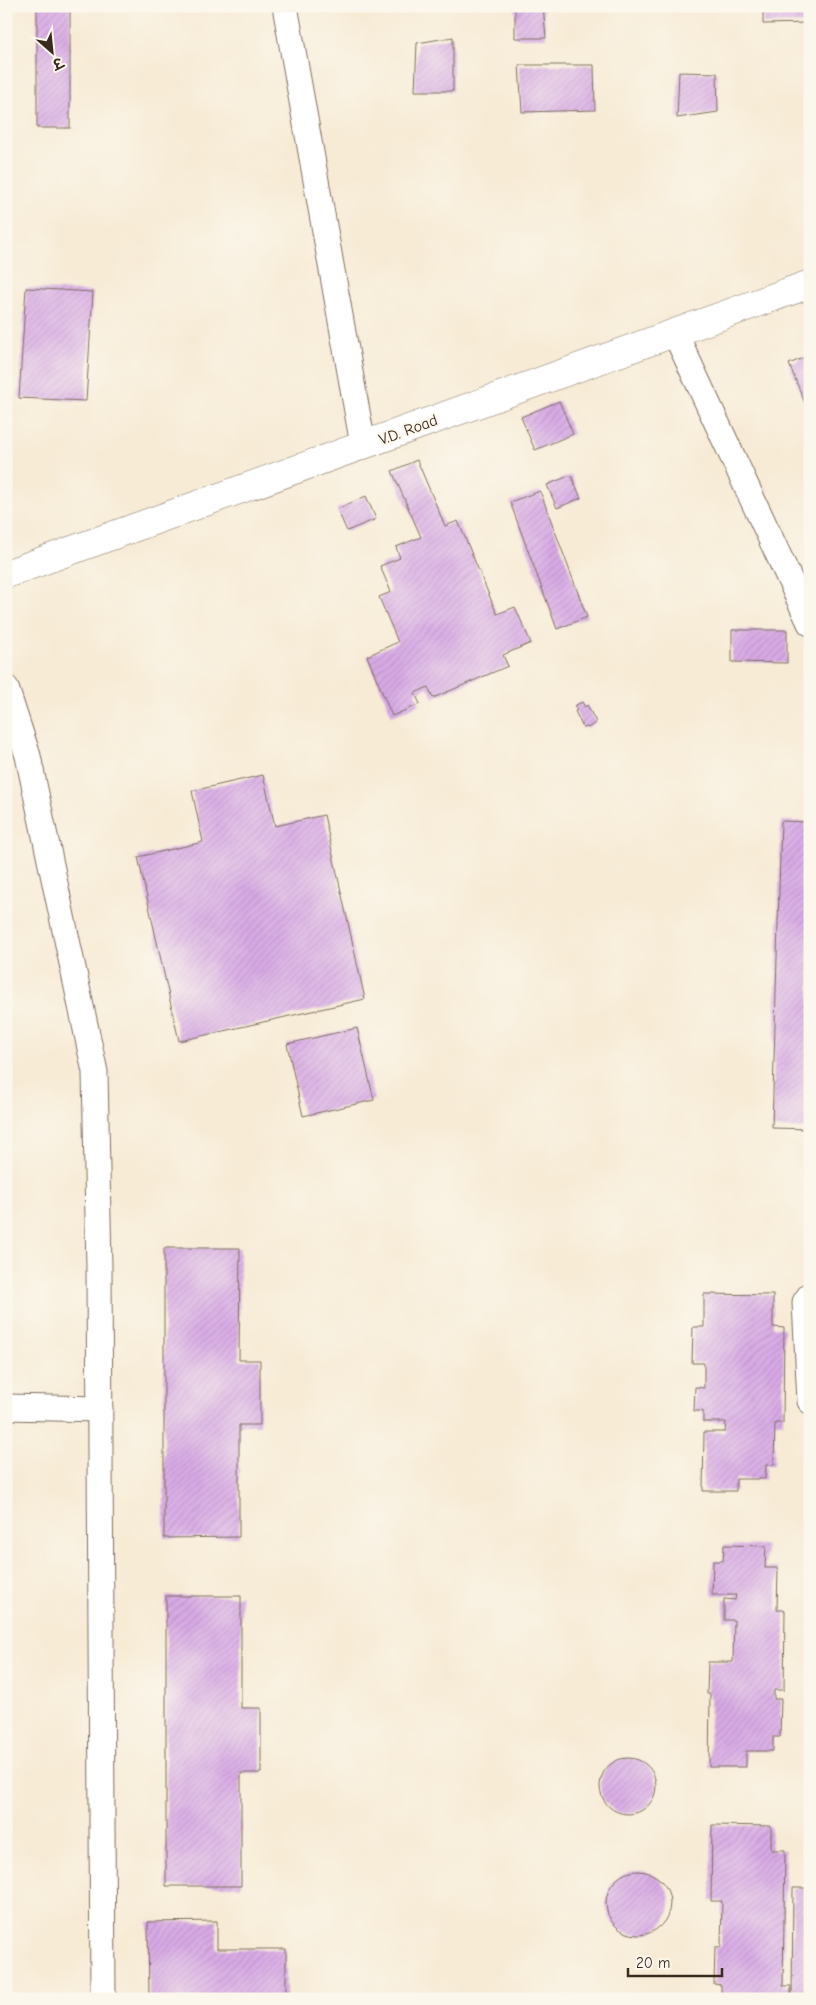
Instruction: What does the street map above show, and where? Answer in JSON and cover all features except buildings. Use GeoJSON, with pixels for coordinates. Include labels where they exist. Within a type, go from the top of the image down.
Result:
{"type":"FeatureCollection","features":[{"type":"Feature","properties":{"kind":"street"},"geometry":{"type":"LineString","coordinates":[[285,6],[363,446]]}},
{"type":"Feature","properties":{"kind":"street","name":"V.D. Road"},"geometry":{"type":"LineString","coordinates":[[6,574],[810,284]]}},
{"type":"Feature","properties":{"kind":"street"},"geometry":{"type":"LineString","coordinates":[[675,333],[810,629]]}},
{"type":"Feature","properties":{"kind":"street"},"geometry":{"type":"LineString","coordinates":[[6,688],[28,756],[94,1072],[100,1268],[103,1999]]}},
{"type":"Feature","properties":{"kind":"street"},"geometry":{"type":"LineString","coordinates":[[810,1295],[805,1302],[810,1401]]}},
{"type":"Feature","properties":{"kind":"street"},"geometry":{"type":"LineString","coordinates":[[6,1407],[100,1409]]}}]}
